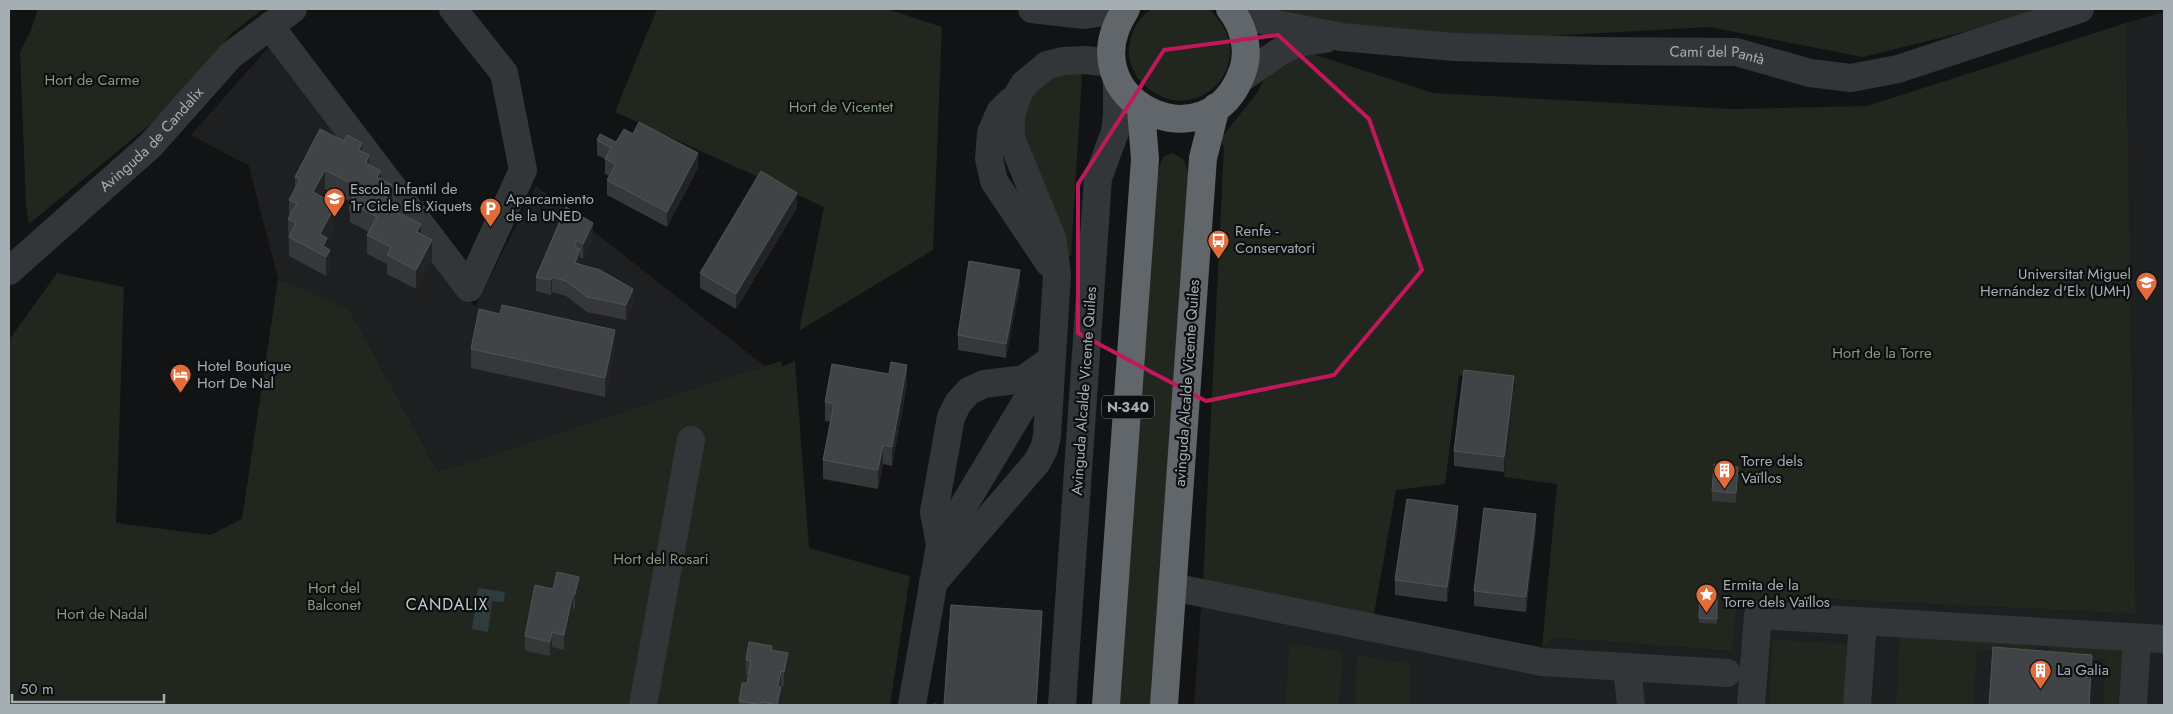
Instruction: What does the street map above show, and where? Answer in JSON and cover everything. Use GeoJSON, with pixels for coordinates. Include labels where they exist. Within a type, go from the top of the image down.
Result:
{"type":"FeatureCollection","features":[{"type":"Feature","properties":{"kind":"highway"},"geometry":{"type":"LineString","coordinates":[[1125,9],[1118,20],[1110,48],[1114,72],[1127,96],[1141,108],[1155,115],[1178,119],[1202,115],[1216,108],[1233,90],[1239,80],[1244,66],[1244,37],[1239,23],[1231,10]]}},
{"type":"Feature","properties":{"kind":"highway","name":"N-340"},"geometry":{"type":"LineString","coordinates":[[1106,705],[1145,159],[1141,108]]}},
{"type":"Feature","properties":{"kind":"highway","name":"avinguda Alcalde Vicente Quiles"},"geometry":{"type":"LineString","coordinates":[[1164,705],[1203,158],[1216,108]]}},
{"type":"Feature","properties":{"kind":"street","name":"Avinguda de Candalix"},"geometry":{"type":"LineString","coordinates":[[9,271],[150,146],[232,55],[293,9]]}},
{"type":"Feature","properties":{"kind":"street"},"geometry":{"type":"LineString","coordinates":[[270,26],[468,288],[523,170],[504,73],[453,9]]}},
{"type":"Feature","properties":{"kind":"street"},"geometry":{"type":"LineString","coordinates":[[1032,9],[1084,15],[1125,9]]}},
{"type":"Feature","properties":{"kind":"street","name":"Camí del Pantà"},"geometry":{"type":"LineString","coordinates":[[1231,10],[1276,24],[1342,37],[1464,47],[1601,52],[1736,52],[1810,73],[1851,78],[1898,69],[2080,9]]}},
{"type":"Feature","properties":{"kind":"street","name":"Camí del Pantà"},"geometry":{"type":"LineString","coordinates":[[1239,80],[1279,52],[1297,43],[1342,37]]}},
{"type":"Feature","properties":{"kind":"street"},"geometry":{"type":"LineString","coordinates":[[933,583],[1037,462],[1044,449],[1047,436],[1046,422],[1057,275],[994,181],[989,159],[991,133],[1000,112],[1017,96],[1024,84],[1047,65],[1064,61],[1085,60],[1114,72]]}},
{"type":"Feature","properties":{"kind":"street","name":"Avinguda Alcalde Vicente Quiles"},"geometry":{"type":"LineString","coordinates":[[1062,705],[1098,178],[1115,132],[1117,116],[1114,72]]}},
{"type":"Feature","properties":{"kind":"street"},"geometry":{"type":"LineString","coordinates":[[940,545],[934,512],[951,417],[958,403],[969,391],[984,384],[1024,378],[1052,358]]}},
{"type":"Feature","properties":{"kind":"street"},"geometry":{"type":"LineString","coordinates":[[912,705],[940,545],[1052,358]]}},
{"type":"Feature","properties":{"kind":"street"},"geometry":{"type":"LineString","coordinates":[[1000,382],[1016,385],[1030,394],[1037,401],[1046,422]]}},
{"type":"Feature","properties":{"kind":"street"},"geometry":{"type":"LineString","coordinates":[[643,705],[691,440]]}},
{"type":"Feature","properties":{"kind":"street"},"geometry":{"type":"LineString","coordinates":[[1172,587],[1542,662],[1727,673]]}},
{"type":"Feature","properties":{"kind":"street"},"geometry":{"type":"LineString","coordinates":[[1751,705],[1758,615],[2164,639]]}},
{"type":"Feature","properties":{"kind":"street"},"geometry":{"type":"LineString","coordinates":[[1856,705],[1863,622]]}},
{"type":"Feature","properties":{"kind":"street"},"geometry":{"type":"LineString","coordinates":[[2133,705],[2137,638]]}},
{"type":"Feature","properties":{"kind":"street"},"geometry":{"type":"LineString","coordinates":[[1628,668],[1631,705]]}},
{"type":"Feature","properties":{"kind":"highlighted area"},"geometry":{"type":"Polygon","coordinates":[[[1278,35],[1369,119],[1422,270],[1334,375],[1206,401],[1078,333],[1078,184],[1164,50],[1278,35]]]}},
{"type":"Feature","properties":{"kind":"shaded area","name":"Universitat Miguel Hernández d'Elx (UMH)"},"geometry":{"type":"Polygon","coordinates":[[[2164,12],[2164,705],[1194,705],[1203,581],[1542,647],[1555,638],[1731,651],[1736,603],[1801,609],[1806,598],[2136,614],[2126,23],[2164,12]]]}},
{"type":"Feature","properties":{"kind":"shaded area"},"geometry":{"type":"Polygon","coordinates":[[[274,41],[475,307],[536,186],[766,367],[438,472],[350,311],[278,279],[249,166],[191,135],[274,41]]]}},
{"type":"Feature","properties":{"kind":"shaded area"},"geometry":{"type":"Polygon","coordinates":[[[478,588],[505,592],[504,602],[492,601],[488,632],[472,629],[478,588]]]}},
{"type":"Feature","properties":{"kind":"green space","name":"Hort de Carme"},"geometry":{"type":"Polygon","coordinates":[[[38,9],[263,9],[232,33],[164,113],[29,224],[26,205],[20,52],[31,30],[38,9]]]}},
{"type":"Feature","properties":{"kind":"green space","name":"Hort de Vicentet"},"geometry":{"type":"Polygon","coordinates":[[[657,9],[887,9],[942,27],[933,250],[799,331],[824,207],[615,112],[657,9]]]}},
{"type":"Feature","properties":{"kind":"green space"},"geometry":{"type":"Polygon","coordinates":[[[1152,9],[1209,9],[1224,29],[1230,49],[1227,68],[1217,84],[1203,95],[1184,101],[1164,98],[1144,85],[1135,74],[1129,56],[1131,39],[1138,22],[1152,9]]]}},
{"type":"Feature","properties":{"kind":"green space"},"geometry":{"type":"Polygon","coordinates":[[[1252,9],[2057,9],[1863,57],[1709,27],[1495,39],[1370,31],[1252,9]]]}},
{"type":"Feature","properties":{"kind":"green space","name":"Hort de la Torre"},"geometry":{"type":"Polygon","coordinates":[[[2126,23],[2136,614],[1806,598],[1801,609],[1737,603],[1732,651],[1555,638],[1542,647],[1557,484],[1504,477],[1515,383],[1459,375],[1445,484],[1396,490],[1374,614],[1203,581],[1224,147],[1220,139],[1257,93],[1266,76],[1304,51],[1433,93],[1731,109],[1867,106],[2126,23]]]}},
{"type":"Feature","properties":{"kind":"green space"},"geometry":{"type":"Polygon","coordinates":[[[1076,72],[1082,74],[1071,256],[1065,255],[1020,127],[1029,94],[1048,78],[1076,72]]]}},
{"type":"Feature","properties":{"kind":"green space"},"geometry":{"type":"Polygon","coordinates":[[[1173,153],[1184,160],[1189,175],[1153,705],[1120,705],[1157,172],[1163,157],[1173,153]]]}},
{"type":"Feature","properties":{"kind":"green space"},"geometry":{"type":"Polygon","coordinates":[[[57,273],[124,287],[116,523],[210,535],[242,519],[278,279],[349,309],[438,472],[781,361],[782,367],[795,361],[809,548],[910,576],[890,705],[9,705],[9,340],[57,273]]]}},
{"type":"Feature","properties":{"kind":"green space"},"geometry":{"type":"Polygon","coordinates":[[[1900,630],[2035,638],[2034,653],[1977,649],[1973,705],[1896,705],[1900,630]]]}},
{"type":"Feature","properties":{"kind":"green space"},"geometry":{"type":"Polygon","coordinates":[[[1773,639],[1851,645],[1847,705],[1769,705],[1773,639]]]}},
{"type":"Feature","properties":{"kind":"green space"},"geometry":{"type":"Polygon","coordinates":[[[2050,639],[2132,646],[2129,705],[2103,705],[2106,660],[2048,655],[2050,639]]]}},
{"type":"Feature","properties":{"kind":"green space"},"geometry":{"type":"Polygon","coordinates":[[[1289,643],[1343,652],[1339,705],[1286,705],[1289,643]]]}},
{"type":"Feature","properties":{"kind":"green space"},"geometry":{"type":"Polygon","coordinates":[[[1357,655],[1411,664],[1409,705],[1355,705],[1357,655]]]}},
{"type":"Feature","properties":{"kind":"building"},"geometry":{"type":"Polygon","coordinates":[[[639,122],[698,153],[667,212],[607,180],[616,164],[605,159],[611,148],[597,140],[600,134],[616,142],[624,129],[633,134],[639,122]]]}},
{"type":"Feature","properties":{"kind":"building"},"geometry":{"type":"Polygon","coordinates":[[[320,129],[344,141],[347,135],[362,143],[359,150],[369,155],[366,163],[381,171],[377,177],[392,185],[386,197],[390,199],[386,207],[421,224],[417,232],[432,240],[416,270],[387,255],[391,247],[367,235],[377,217],[350,203],[354,195],[349,193],[353,184],[325,170],[313,192],[328,200],[326,204],[334,208],[320,234],[327,238],[323,246],[330,250],[326,257],[289,237],[296,223],[288,219],[297,203],[289,200],[300,179],[295,177],[320,129]]]}},
{"type":"Feature","properties":{"kind":"building"},"geometry":{"type":"Polygon","coordinates":[[[761,171],[797,193],[736,294],[700,273],[761,171]]]}},
{"type":"Feature","properties":{"kind":"building"},"geometry":{"type":"Polygon","coordinates":[[[566,207],[593,223],[583,244],[577,240],[574,247],[580,249],[575,263],[600,270],[633,289],[626,305],[587,297],[566,281],[552,277],[551,280],[536,277],[566,207]]]}},
{"type":"Feature","properties":{"kind":"building"},"geometry":{"type":"Polygon","coordinates":[[[969,261],[1020,270],[1006,344],[958,335],[969,261]]]}},
{"type":"Feature","properties":{"kind":"building"},"geometry":{"type":"Polygon","coordinates":[[[502,305],[615,330],[605,378],[471,349],[479,309],[500,314],[502,305]]]}},
{"type":"Feature","properties":{"kind":"building"},"geometry":{"type":"Polygon","coordinates":[[[891,362],[907,365],[892,447],[883,445],[878,470],[823,460],[834,404],[825,402],[832,364],[889,374],[891,362]]]}},
{"type":"Feature","properties":{"kind":"building"},"geometry":{"type":"Polygon","coordinates":[[[1464,370],[1514,376],[1504,457],[1454,451],[1464,370]]]}},
{"type":"Feature","properties":{"kind":"building","name":"Torre dels Vaïllos"},"geometry":{"type":"Polygon","coordinates":[[[1714,464],[1738,467],[1736,493],[1712,491],[1714,464]]]}},
{"type":"Feature","properties":{"kind":"building"},"geometry":{"type":"Polygon","coordinates":[[[1407,499],[1458,506],[1447,587],[1395,580],[1407,499]]]}},
{"type":"Feature","properties":{"kind":"building"},"geometry":{"type":"Polygon","coordinates":[[[1484,508],[1536,514],[1526,597],[1474,591],[1484,508]]]}},
{"type":"Feature","properties":{"kind":"building"},"geometry":{"type":"Polygon","coordinates":[[[557,572],[579,577],[575,594],[573,593],[564,635],[552,632],[550,642],[525,636],[535,585],[553,589],[557,572]]]}},
{"type":"Feature","properties":{"kind":"building"},"geometry":{"type":"Polygon","coordinates":[[[1700,595],[1717,596],[1717,619],[1699,618],[1700,595]]]}},
{"type":"Feature","properties":{"kind":"building"},"geometry":{"type":"Polygon","coordinates":[[[951,605],[1042,611],[1036,705],[944,705],[951,605]]]}},
{"type":"Feature","properties":{"kind":"building"},"geometry":{"type":"Polygon","coordinates":[[[749,642],[772,646],[771,650],[788,653],[784,672],[781,671],[778,686],[781,687],[777,705],[762,702],[761,705],[739,701],[742,683],[747,683],[751,661],[746,660],[749,642]]]}},
{"type":"Feature","properties":{"kind":"building","name":"La Galia"},"geometry":{"type":"Polygon","coordinates":[[[1993,647],[2092,655],[2089,705],[1989,705],[1993,647]]]}},
{"type":"Feature","properties":{"kind":"place","name":"Escola Infantil de 1r Cicle Els Xiquets"},"geometry":{"type":"Point","coordinates":[334,217]}},
{"type":"Feature","properties":{"kind":"place","name":"Aparcamiento de la UNED"},"geometry":{"type":"Point","coordinates":[490,227]}},
{"type":"Feature","properties":{"kind":"place","name":"Renfe - Conservatori"},"geometry":{"type":"Point","coordinates":[1219,259]}},
{"type":"Feature","properties":{"kind":"place","name":"Universitat Miguel Hernández d'Elx (UMH)"},"geometry":{"type":"Point","coordinates":[2147,302]}},
{"type":"Feature","properties":{"kind":"place","name":"Hotel Boutique Hort De Nal"},"geometry":{"type":"Point","coordinates":[181,394]}},
{"type":"Feature","properties":{"kind":"place","name":"Torre dels Vaïllos"},"geometry":{"type":"Point","coordinates":[1725,489]}},
{"type":"Feature","properties":{"kind":"place","name":"Ermita de la Torre dels Vaïllos"},"geometry":{"type":"Point","coordinates":[1707,613]}},
{"type":"Feature","properties":{"kind":"place","name":"La Galia"},"geometry":{"type":"Point","coordinates":[2041,689]}},
{"type":"Feature","properties":{"kind":"district","name":"CANDALIX"},"geometry":{"type":"Point","coordinates":[447,604]}},
{"type":"Feature","properties":{"kind":"park label","name":"Hort del Rosari"},"geometry":{"type":"Point","coordinates":[661,559]}},
{"type":"Feature","properties":{"kind":"park label","name":"Hort del Balconet"},"geometry":{"type":"Point","coordinates":[334,596]}},
{"type":"Feature","properties":{"kind":"park label","name":"Hort de Nadal"},"geometry":{"type":"Point","coordinates":[102,614]}}]}
